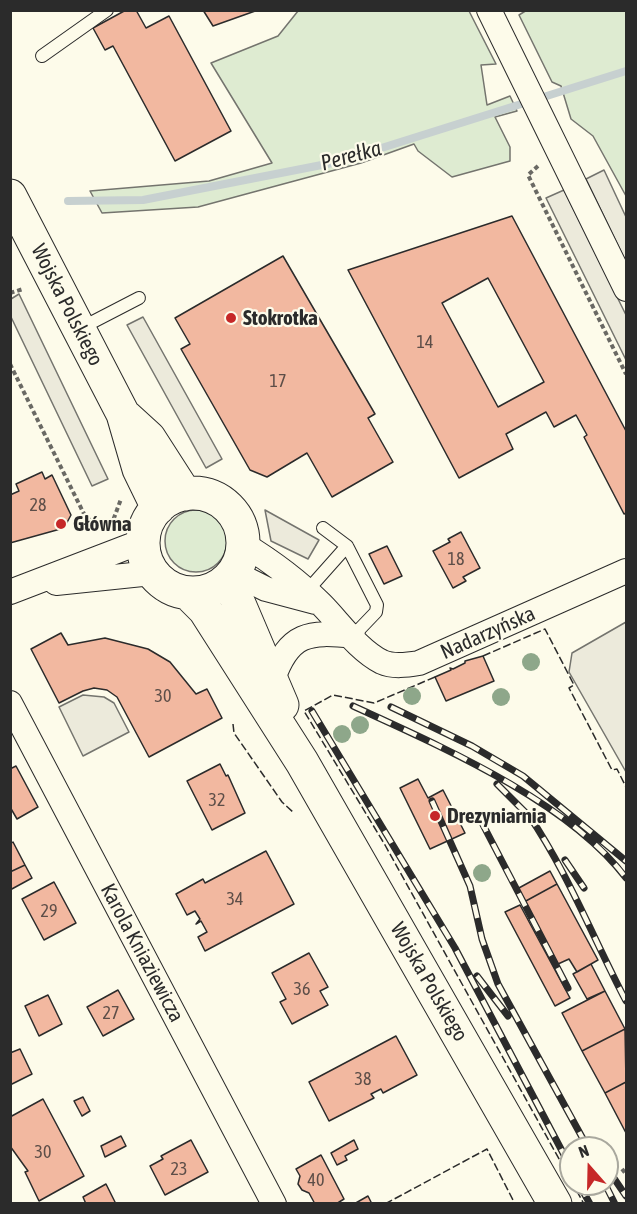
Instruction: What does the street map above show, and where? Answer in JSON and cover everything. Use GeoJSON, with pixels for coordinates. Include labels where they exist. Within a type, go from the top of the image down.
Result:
{"type":"FeatureCollection","features":[{"type":"Feature","properties":{"kind":"street"},"geometry":{"type":"LineString","coordinates":[[489,10],[627,289]]}},
{"type":"Feature","properties":{"kind":"street","name":"Wojska Polskiego"},"geometry":{"type":"LineString","coordinates":[[10,196],[123,414],[139,469],[172,501]]}},
{"type":"Feature","properties":{"kind":"street"},"geometry":{"type":"LineString","coordinates":[[22,589],[129,545],[146,524],[172,501],[202,494],[219,500],[232,512],[240,526],[238,558],[214,589],[188,593],[174,590],[153,573],[145,558],[129,545]]}},
{"type":"Feature","properties":{"kind":"street"},"geometry":{"type":"LineString","coordinates":[[238,558],[266,589],[314,597]]}},
{"type":"Feature","properties":{"kind":"street","name":"Wojska Polskiego"},"geometry":{"type":"LineString","coordinates":[[238,558],[236,597],[273,679],[302,762]]}},
{"type":"Feature","properties":{"kind":"street","name":"Nadarzyńska"},"geometry":{"type":"LineString","coordinates":[[314,597],[382,662],[399,666],[419,663],[627,571]]}},
{"type":"Feature","properties":{"kind":"street"},"geometry":{"type":"LineString","coordinates":[[22,589],[153,573]]}},
{"type":"Feature","properties":{"kind":"street","name":"Wojska Polskiego"},"geometry":{"type":"LineString","coordinates":[[188,593],[205,610],[302,762],[555,1203]]}},
{"type":"Feature","properties":{"kind":"street"},"geometry":{"type":"LineString","coordinates":[[273,679],[280,657],[294,643],[320,632],[353,636]]}},
{"type":"Feature","properties":{"kind":"street","name":"Karola Kniaziewicza"},"geometry":{"type":"LineString","coordinates":[[10,703],[274,1203]]}},
{"type":"Feature","properties":{"kind":"lane"},"geometry":{"type":"LineString","coordinates":[[42,56],[107,10]]}},
{"type":"Feature","properties":{"kind":"lane"},"geometry":{"type":"LineString","coordinates":[[80,328],[139,298]]}},
{"type":"Feature","properties":{"kind":"lane"},"geometry":{"type":"LineString","coordinates":[[323,528],[347,546],[377,606],[376,612],[353,636]]}},
{"type":"Feature","properties":{"kind":"lane"},"geometry":{"type":"LineString","coordinates":[[314,597],[347,546]]}},
{"type":"Feature","properties":{"kind":"path"},"geometry":{"type":"LineString","coordinates":[[559,150],[540,160],[537,167],[528,175],[627,374]]}},
{"type":"Feature","properties":{"kind":"path"},"geometry":{"type":"LineString","coordinates":[[10,364],[86,518],[110,528],[129,545]]}},
{"type":"Feature","properties":{"kind":"path"},"geometry":{"type":"LineString","coordinates":[[622,1169],[627,1174]]}},
{"type":"Feature","properties":{"kind":"green space"},"geometry":{"type":"Polygon","coordinates":[[[527,10],[626,11],[626,196],[593,136],[571,119],[561,86],[552,82],[519,15],[527,10]]]}},
{"type":"Feature","properties":{"kind":"green space"},"geometry":{"type":"Polygon","coordinates":[[[298,11],[469,11],[496,64],[481,65],[487,105],[510,96],[517,111],[495,117],[510,147],[510,161],[452,177],[418,151],[414,144],[361,163],[198,207],[102,213],[90,191],[209,181],[272,163],[211,63],[278,36],[298,11]]]}},
{"type":"Feature","properties":{"kind":"green space"},"geometry":{"type":"Polygon","coordinates":[[[196,510],[218,519],[227,541],[218,563],[196,572],[174,563],[165,541],[174,519],[196,510]]]}},
{"type":"Feature","properties":{"kind":"shaded area"},"geometry":{"type":"Polygon","coordinates":[[[604,170],[626,217],[626,262],[586,179],[604,170]]]}},
{"type":"Feature","properties":{"kind":"shaded area"},"geometry":{"type":"Polygon","coordinates":[[[564,190],[626,315],[626,360],[546,198],[564,190]]]}},
{"type":"Feature","properties":{"kind":"shaded area"},"geometry":{"type":"Polygon","coordinates":[[[19,294],[108,479],[92,486],[11,317],[11,299],[19,294]]]}},
{"type":"Feature","properties":{"kind":"shaded area"},"geometry":{"type":"Polygon","coordinates":[[[143,317],[222,459],[206,468],[127,325],[143,317]]]}},
{"type":"Feature","properties":{"kind":"shaded area"},"geometry":{"type":"Polygon","coordinates":[[[265,510],[319,540],[308,559],[271,541],[265,510]]]}},
{"type":"Feature","properties":{"kind":"shaded area"},"geometry":{"type":"Polygon","coordinates":[[[626,622],[626,772],[569,672],[572,653],[626,622]]]}},
{"type":"Feature","properties":{"kind":"shaded area"},"geometry":{"type":"Polygon","coordinates":[[[83,695],[104,697],[114,703],[129,732],[83,756],[59,707],[83,695]]]}},
{"type":"Feature","properties":{"kind":"building"},"geometry":{"type":"Polygon","coordinates":[[[126,10],[136,10],[146,28],[169,16],[231,131],[175,161],[113,46],[105,50],[93,28],[126,10]]]}},
{"type":"Feature","properties":{"kind":"building"},"geometry":{"type":"Polygon","coordinates":[[[203,10],[258,10],[213,26],[203,10]]]}},
{"type":"Feature","properties":{"kind":"building"},"geometry":{"type":"Polygon","coordinates":[[[512,216],[626,431],[626,513],[624,514],[584,437],[587,435],[576,415],[554,427],[546,412],[506,434],[513,449],[459,478],[348,270],[512,216]],[[488,278],[442,303],[498,407],[544,382],[488,278]]]}},
{"type":"Feature","properties":{"kind":"building"},"geometry":{"type":"Polygon","coordinates":[[[283,256],[375,414],[368,418],[393,462],[332,497],[307,453],[267,477],[250,470],[181,349],[190,344],[175,318],[283,256]]]}},
{"type":"Feature","properties":{"kind":"building"},"geometry":{"type":"Polygon","coordinates":[[[42,472],[45,479],[52,475],[71,515],[64,528],[10,543],[10,495],[19,491],[16,484],[42,472]]]}},
{"type":"Feature","properties":{"kind":"building"},"geometry":{"type":"Polygon","coordinates":[[[461,532],[480,568],[463,577],[466,581],[453,588],[433,551],[450,542],[448,539],[461,532]]]}},
{"type":"Feature","properties":{"kind":"building"},"geometry":{"type":"Polygon","coordinates":[[[387,546],[402,576],[384,584],[369,554],[387,546]]]}},
{"type":"Feature","properties":{"kind":"building"},"geometry":{"type":"Polygon","coordinates":[[[61,633],[68,645],[105,638],[148,649],[170,662],[196,694],[207,689],[222,718],[149,757],[117,697],[107,690],[94,688],[59,703],[31,649],[61,633]]]}},
{"type":"Feature","properties":{"kind":"building"},"geometry":{"type":"Polygon","coordinates":[[[483,656],[494,681],[446,701],[435,677],[465,661],[483,656]]]}},
{"type":"Feature","properties":{"kind":"building"},"geometry":{"type":"Polygon","coordinates":[[[220,764],[226,776],[228,775],[245,813],[212,830],[187,781],[220,764]]]}},
{"type":"Feature","properties":{"kind":"building"},"geometry":{"type":"Polygon","coordinates":[[[16,766],[38,807],[17,819],[10,807],[10,769],[16,766]]]}},
{"type":"Feature","properties":{"kind":"building","name":"Drezyniarnia"},"geometry":{"type":"Polygon","coordinates":[[[418,779],[428,798],[443,790],[465,833],[430,849],[400,788],[418,779]]]}},
{"type":"Feature","properties":{"kind":"building"},"geometry":{"type":"Polygon","coordinates":[[[13,842],[25,865],[10,872],[10,844],[13,842]]]}},
{"type":"Feature","properties":{"kind":"building"},"geometry":{"type":"Polygon","coordinates":[[[266,851],[294,904],[205,951],[198,937],[207,932],[201,921],[196,924],[200,919],[195,911],[187,915],[176,894],[203,879],[205,883],[266,851]]]}},
{"type":"Feature","properties":{"kind":"building"},"geometry":{"type":"Polygon","coordinates":[[[25,865],[32,878],[10,890],[10,872],[25,865]]]}},
{"type":"Feature","properties":{"kind":"building"},"geometry":{"type":"Polygon","coordinates":[[[550,871],[557,884],[524,902],[517,889],[550,871]]]}},
{"type":"Feature","properties":{"kind":"building"},"geometry":{"type":"Polygon","coordinates":[[[54,882],[76,923],[44,940],[22,899],[54,882]]]}},
{"type":"Feature","properties":{"kind":"building"},"geometry":{"type":"Polygon","coordinates":[[[557,884],[598,960],[577,972],[569,959],[558,964],[524,902],[557,884]]]}},
{"type":"Feature","properties":{"kind":"building"},"geometry":{"type":"Polygon","coordinates":[[[520,905],[570,998],[555,1006],[505,912],[520,905]]]}},
{"type":"Feature","properties":{"kind":"building"},"geometry":{"type":"Polygon","coordinates":[[[309,953],[328,987],[320,991],[328,1005],[292,1024],[280,1002],[286,999],[272,973],[309,953]]]}},
{"type":"Feature","properties":{"kind":"building"},"geometry":{"type":"Polygon","coordinates":[[[591,964],[605,991],[587,999],[573,974],[591,964]]]}},
{"type":"Feature","properties":{"kind":"building"},"geometry":{"type":"Polygon","coordinates":[[[118,990],[134,1019],[103,1036],[87,1007],[118,990]]]}},
{"type":"Feature","properties":{"kind":"building"},"geometry":{"type":"Polygon","coordinates":[[[605,991],[625,1029],[582,1051],[562,1013],[605,991]]]}},
{"type":"Feature","properties":{"kind":"building"},"geometry":{"type":"Polygon","coordinates":[[[48,995],[62,1024],[39,1036],[25,1006],[48,995]]]}},
{"type":"Feature","properties":{"kind":"building"},"geometry":{"type":"Polygon","coordinates":[[[625,1029],[626,1082],[605,1093],[582,1051],[625,1029]]]}},
{"type":"Feature","properties":{"kind":"building"},"geometry":{"type":"Polygon","coordinates":[[[396,1036],[417,1075],[383,1093],[381,1089],[371,1094],[374,1098],[329,1121],[309,1082],[396,1036]]]}},
{"type":"Feature","properties":{"kind":"building"},"geometry":{"type":"Polygon","coordinates":[[[20,1049],[32,1074],[10,1085],[10,1053],[20,1049]]]}},
{"type":"Feature","properties":{"kind":"building"},"geometry":{"type":"Polygon","coordinates":[[[626,1082],[626,1133],[605,1093],[626,1082]]]}},
{"type":"Feature","properties":{"kind":"building"},"geometry":{"type":"Polygon","coordinates":[[[83,1097],[90,1111],[82,1116],[74,1101],[83,1097]]]}},
{"type":"Feature","properties":{"kind":"building"},"geometry":{"type":"Polygon","coordinates":[[[43,1099],[84,1176],[39,1201],[25,1172],[28,1171],[10,1146],[10,1117],[43,1099]]]}},
{"type":"Feature","properties":{"kind":"building"},"geometry":{"type":"Polygon","coordinates":[[[121,1136],[126,1146],[105,1157],[101,1146],[121,1136]]]}},
{"type":"Feature","properties":{"kind":"building"},"geometry":{"type":"Polygon","coordinates":[[[191,1140],[208,1172],[165,1195],[150,1166],[163,1159],[161,1156],[191,1140]]]}},
{"type":"Feature","properties":{"kind":"building"},"geometry":{"type":"Polygon","coordinates":[[[354,1140],[358,1149],[345,1156],[347,1160],[337,1165],[331,1153],[354,1140]]]}},
{"type":"Feature","properties":{"kind":"building"},"geometry":{"type":"Polygon","coordinates":[[[321,1155],[344,1199],[336,1204],[315,1204],[309,1193],[302,1190],[298,1184],[300,1176],[296,1169],[321,1155]]]}},
{"type":"Feature","properties":{"kind":"building"},"geometry":{"type":"Polygon","coordinates":[[[106,1184],[116,1204],[86,1204],[83,1197],[106,1184]]]}},
{"type":"Feature","properties":{"kind":"building"},"geometry":{"type":"Polygon","coordinates":[[[368,1196],[372,1204],[354,1204],[368,1196]]]}},
{"type":"Feature","properties":{"kind":"waterway","name":"Perełka"},"geometry":{"type":"LineString","coordinates":[[68,201],[143,200],[337,162],[626,71]]}},
{"type":"Feature","properties":{"kind":"railway"},"geometry":{"type":"LineString","coordinates":[[353,706],[462,758],[537,800],[571,824],[601,850],[626,878]]}},
{"type":"Feature","properties":{"kind":"railway"},"geometry":{"type":"LineString","coordinates":[[391,707],[472,746],[523,776],[626,861]]}},
{"type":"Feature","properties":{"kind":"railway"},"geometry":{"type":"LineString","coordinates":[[312,711],[455,948],[559,1145]]}},
{"type":"Feature","properties":{"kind":"railway"},"geometry":{"type":"LineString","coordinates":[[497,784],[533,820]]}},
{"type":"Feature","properties":{"kind":"railway"},"geometry":{"type":"LineString","coordinates":[[432,801],[470,886],[482,939],[498,984],[581,1136]]}},
{"type":"Feature","properties":{"kind":"railway"},"geometry":{"type":"LineString","coordinates":[[528,814],[556,859],[626,1001]]}},
{"type":"Feature","properties":{"kind":"railway"},"geometry":{"type":"LineString","coordinates":[[480,819],[568,988]]}},
{"type":"Feature","properties":{"kind":"railway"},"geometry":{"type":"LineString","coordinates":[[565,860],[584,888]]}},
{"type":"Feature","properties":{"kind":"railway"},"geometry":{"type":"LineString","coordinates":[[477,976],[508,1016]]}},
{"type":"Feature","properties":{"kind":"railway"},"geometry":{"type":"LineString","coordinates":[[619,1186],[626,1196]]}},
{"type":"Feature","properties":{"kind":"railway"},"geometry":{"type":"LineString","coordinates":[[586,1196],[590,1204]]}},
{"type":"Feature","properties":{"kind":"railway"},"geometry":{"type":"LineString","coordinates":[[611,1196],[615,1204]]}},
{"type":"Feature","properties":{"kind":"fence"},"geometry":{"type":"LineString","coordinates":[[483,656],[545,629],[574,685],[569,688],[612,770],[617,769],[626,787]]}},
{"type":"Feature","properties":{"kind":"fence"},"geometry":{"type":"LineString","coordinates":[[435,677],[374,703],[333,695],[304,711],[385,845],[584,1204]]}},
{"type":"Feature","properties":{"kind":"fence"},"geometry":{"type":"LineString","coordinates":[[233,724],[234,733],[282,802],[294,813]]}},
{"type":"Feature","properties":{"kind":"fence"},"geometry":{"type":"LineString","coordinates":[[385,1204],[487,1149],[515,1204]]}},
{"type":"Feature","properties":{"kind":"place","name":"Stokrotka"},"geometry":{"type":"Point","coordinates":[231,318]}},
{"type":"Feature","properties":{"kind":"place","name":"Główna"},"geometry":{"type":"Point","coordinates":[61,524]}},
{"type":"Feature","properties":{"kind":"place","name":"Drezyniarnia"},"geometry":{"type":"Point","coordinates":[435,816]}}]}
